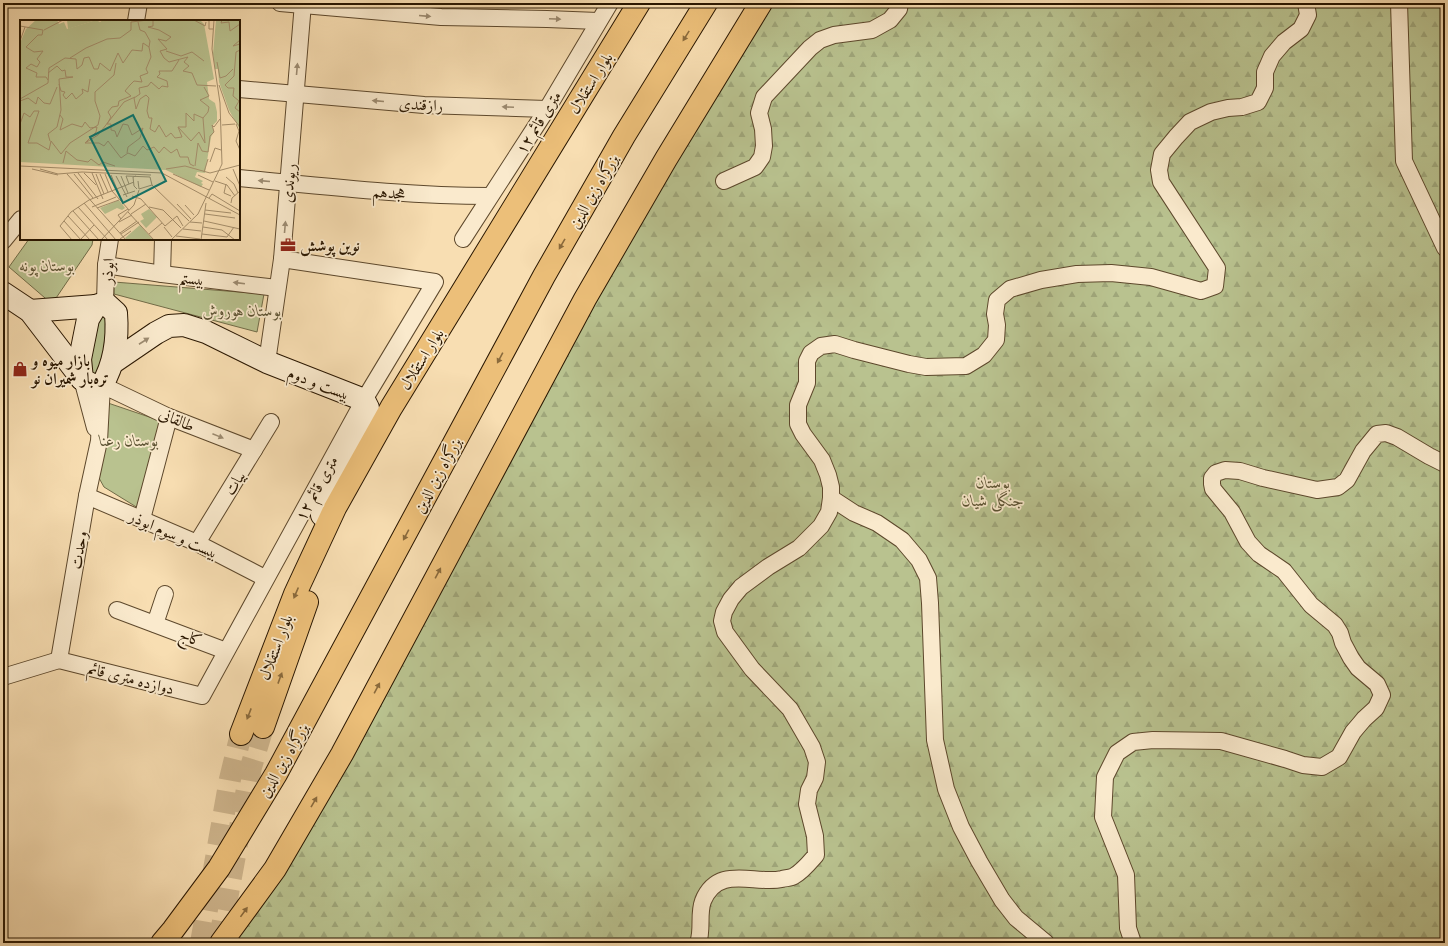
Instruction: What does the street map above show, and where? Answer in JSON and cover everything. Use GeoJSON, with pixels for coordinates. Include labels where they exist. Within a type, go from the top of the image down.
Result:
{"type":"FeatureCollection","features":[{"type":"Feature","properties":{"kind":"main road","name":"بلوار استقلال"},"geometry":{"type":"LineString","coordinates":[[241,734],[295,594],[335,508],[391,408],[639,3]]}},
{"type":"Feature","properties":{"kind":"main road","name":"بلوار استقلال"},"geometry":{"type":"LineString","coordinates":[[262,727],[309,598],[345,517],[408,406],[654,3]]}},
{"type":"Feature","properties":{"kind":"main road","name":"بزرگراه زین الدین"},"geometry":{"type":"LineString","coordinates":[[162,943],[219,868],[276,774],[544,276],[624,136],[706,3]]}},
{"type":"Feature","properties":{"kind":"main road"},"geometry":{"type":"LineString","coordinates":[[221,943],[276,869],[346,747],[584,299],[666,159],[761,3]]}},
{"type":"Feature","properties":{"kind":"main road"},"geometry":{"type":"LineString","coordinates":[[3,292],[30,311],[92,382]]}},
{"type":"Feature","properties":{"kind":"main road"},"geometry":{"type":"LineString","coordinates":[[92,382],[80,358],[88,319],[101,304]]}},
{"type":"Feature","properties":{"kind":"main road"},"geometry":{"type":"LineString","coordinates":[[30,311],[101,304],[116,313],[117,332],[110,372],[92,382]]}},
{"type":"Feature","properties":{"kind":"main road","name":"بیست و دوم"},"geometry":{"type":"LineString","coordinates":[[112,363],[156,333],[170,326],[184,325],[206,332],[267,362],[364,400],[368,408],[368,417],[322,514],[307,568]]}},
{"type":"Feature","properties":{"kind":"street"},"geometry":{"type":"LineString","coordinates":[[136,20],[138,3]]}},
{"type":"Feature","properties":{"kind":"street"},"geometry":{"type":"LineString","coordinates":[[280,3],[441,17],[547,19],[598,22]]}},
{"type":"Feature","properties":{"kind":"street","name":"۱۲ متری قائم"},"geometry":{"type":"LineString","coordinates":[[463,239],[547,109],[610,3]]}},
{"type":"Feature","properties":{"kind":"street"},"geometry":{"type":"LineString","coordinates":[[724,182],[755,167],[762,157],[764,146],[763,129],[759,113],[764,97],[810,48],[820,40],[834,35],[872,30],[890,20],[899,9],[900,3]]}},
{"type":"Feature","properties":{"kind":"street"},"geometry":{"type":"LineString","coordinates":[[698,943],[703,902],[711,888],[725,879],[742,878],[771,881],[793,877],[816,855],[815,836],[807,804],[809,790],[815,778],[817,762],[812,747],[790,709],[752,669],[725,632],[722,621],[727,605],[741,587],[768,567],[799,548],[821,526],[828,512],[831,498],[831,487],[828,475],[822,460],[803,434],[798,424],[798,405],[807,383],[808,361],[811,353],[821,346],[835,344],[893,361],[926,367],[966,366],[984,355],[996,340],[997,325],[995,314],[997,300],[1010,289],[1041,280],[1077,274],[1111,273],[1151,277],[1201,291],[1215,286],[1217,268],[1160,182],[1159,170],[1162,154],[1190,122],[1211,112],[1228,108],[1242,107],[1258,102],[1265,88],[1265,72],[1272,56],[1284,42],[1301,29],[1308,14],[1306,3]]}},
{"type":"Feature","properties":{"kind":"street"},"geometry":{"type":"LineString","coordinates":[[1399,3],[1404,161],[1445,248]]}},
{"type":"Feature","properties":{"kind":"street","name":"ریوندی"},"geometry":{"type":"LineString","coordinates":[[267,362],[282,259],[302,4]]}},
{"type":"Feature","properties":{"kind":"street","name":"رازقندی"},"geometry":{"type":"LineString","coordinates":[[240,89],[424,105],[547,109]]}},
{"type":"Feature","properties":{"kind":"street","name":"هجدهم"},"geometry":{"type":"LineString","coordinates":[[240,178],[392,192],[451,196],[490,196]]}},
{"type":"Feature","properties":{"kind":"street"},"geometry":{"type":"LineString","coordinates":[[3,241],[20,220]]}},
{"type":"Feature","properties":{"kind":"street","name":"ابوذر"},"geometry":{"type":"LineString","coordinates":[[101,304],[110,240]]}},
{"type":"Feature","properties":{"kind":"street"},"geometry":{"type":"LineString","coordinates":[[162,274],[163,240]]}},
{"type":"Feature","properties":{"kind":"street","name":"۱۲ متری قائم"},"geometry":{"type":"LineString","coordinates":[[202,696],[364,400],[436,282],[282,259]]}},
{"type":"Feature","properties":{"kind":"street","name":"بیستم"},"geometry":{"type":"LineString","coordinates":[[106,264],[162,274],[277,288]]}},
{"type":"Feature","properties":{"kind":"street","name":"طالقانی"},"geometry":{"type":"LineString","coordinates":[[92,382],[169,417],[254,450]]}},
{"type":"Feature","properties":{"kind":"street","name":"وحدت"},"geometry":{"type":"LineString","coordinates":[[60,660],[87,496],[99,441],[92,382]]}},
{"type":"Feature","properties":{"kind":"street"},"geometry":{"type":"LineString","coordinates":[[142,519],[169,417]]}},
{"type":"Feature","properties":{"kind":"street","name":"بیات"},"geometry":{"type":"LineString","coordinates":[[197,543],[271,422]]}},
{"type":"Feature","properties":{"kind":"street"},"geometry":{"type":"LineString","coordinates":[[1133,943],[1128,928],[1126,909],[1126,875],[1103,817],[1105,777],[1117,753],[1133,742],[1153,740],[1220,741],[1285,758],[1303,765],[1322,767],[1339,757],[1353,732],[1376,708],[1382,695],[1377,684],[1358,668],[1350,658],[1340,633],[1335,625],[1311,605],[1284,571],[1259,554],[1248,542],[1232,512],[1213,489],[1212,478],[1216,473],[1225,470],[1240,471],[1263,478],[1317,490],[1338,487],[1347,480],[1363,451],[1377,434],[1386,433],[1397,437],[1445,464]]}},
{"type":"Feature","properties":{"kind":"street","name":"بیست و سوم ابوذر"},"geometry":{"type":"LineString","coordinates":[[87,496],[197,543],[259,575]]}},
{"type":"Feature","properties":{"kind":"street"},"geometry":{"type":"LineString","coordinates":[[831,498],[854,513],[877,524],[902,540],[920,560],[928,578],[935,740],[946,789],[961,827],[978,861],[1002,900],[1016,918],[1046,943]]}},
{"type":"Feature","properties":{"kind":"street"},"geometry":{"type":"LineString","coordinates":[[155,624],[165,594]]}},
{"type":"Feature","properties":{"kind":"street","name":"کاج"},"geometry":{"type":"LineString","coordinates":[[117,610],[226,651]]}},
{"type":"Feature","properties":{"kind":"street"},"geometry":{"type":"LineString","coordinates":[[3,677],[60,660]]}},
{"type":"Feature","properties":{"kind":"street","name":"دوازده متری قائم"},"geometry":{"type":"LineString","coordinates":[[60,660],[202,696]]}},
{"type":"Feature","properties":{"kind":"green space","name":"بوستان جنگلی شیان"},"geometry":{"type":"Polygon","coordinates":[[[758,3],[1445,3],[1445,943],[217,943],[258,888],[758,3]]]}},
{"type":"Feature","properties":{"kind":"green space","name":"بوستان پونه"},"geometry":{"type":"Polygon","coordinates":[[[28,240],[93,240],[92,245],[52,304],[9,267],[28,240]]]}},
{"type":"Feature","properties":{"kind":"green space","name":"بوستان هوروش"},"geometry":{"type":"Polygon","coordinates":[[[114,282],[264,294],[257,332],[114,294],[114,282]]]}},
{"type":"Feature","properties":{"kind":"green space"},"geometry":{"type":"Polygon","coordinates":[[[94,315],[111,317],[98,376],[88,373],[94,315]]]}},
{"type":"Feature","properties":{"kind":"green space","name":"بوستان رعنا"},"geometry":{"type":"Polygon","coordinates":[[[108,403],[161,421],[138,508],[104,487],[99,478],[108,403]]]}},
{"type":"Feature","properties":{"kind":"tunnel"},"geometry":{"type":"LineString","coordinates":[[219,943],[251,767],[263,727]]}},
{"type":"Feature","properties":{"kind":"tunnel"},"geometry":{"type":"LineString","coordinates":[[201,943],[230,779],[241,734]]}},
{"type":"Feature","properties":{"kind":"place","name":"نوین پوشش"},"geometry":{"type":"Point","coordinates":[288,245]}},
{"type":"Feature","properties":{"kind":"place","name":"بازار میوه و تره‌بار شمیران نو"},"geometry":{"type":"Point","coordinates":[20,369]}}]}
